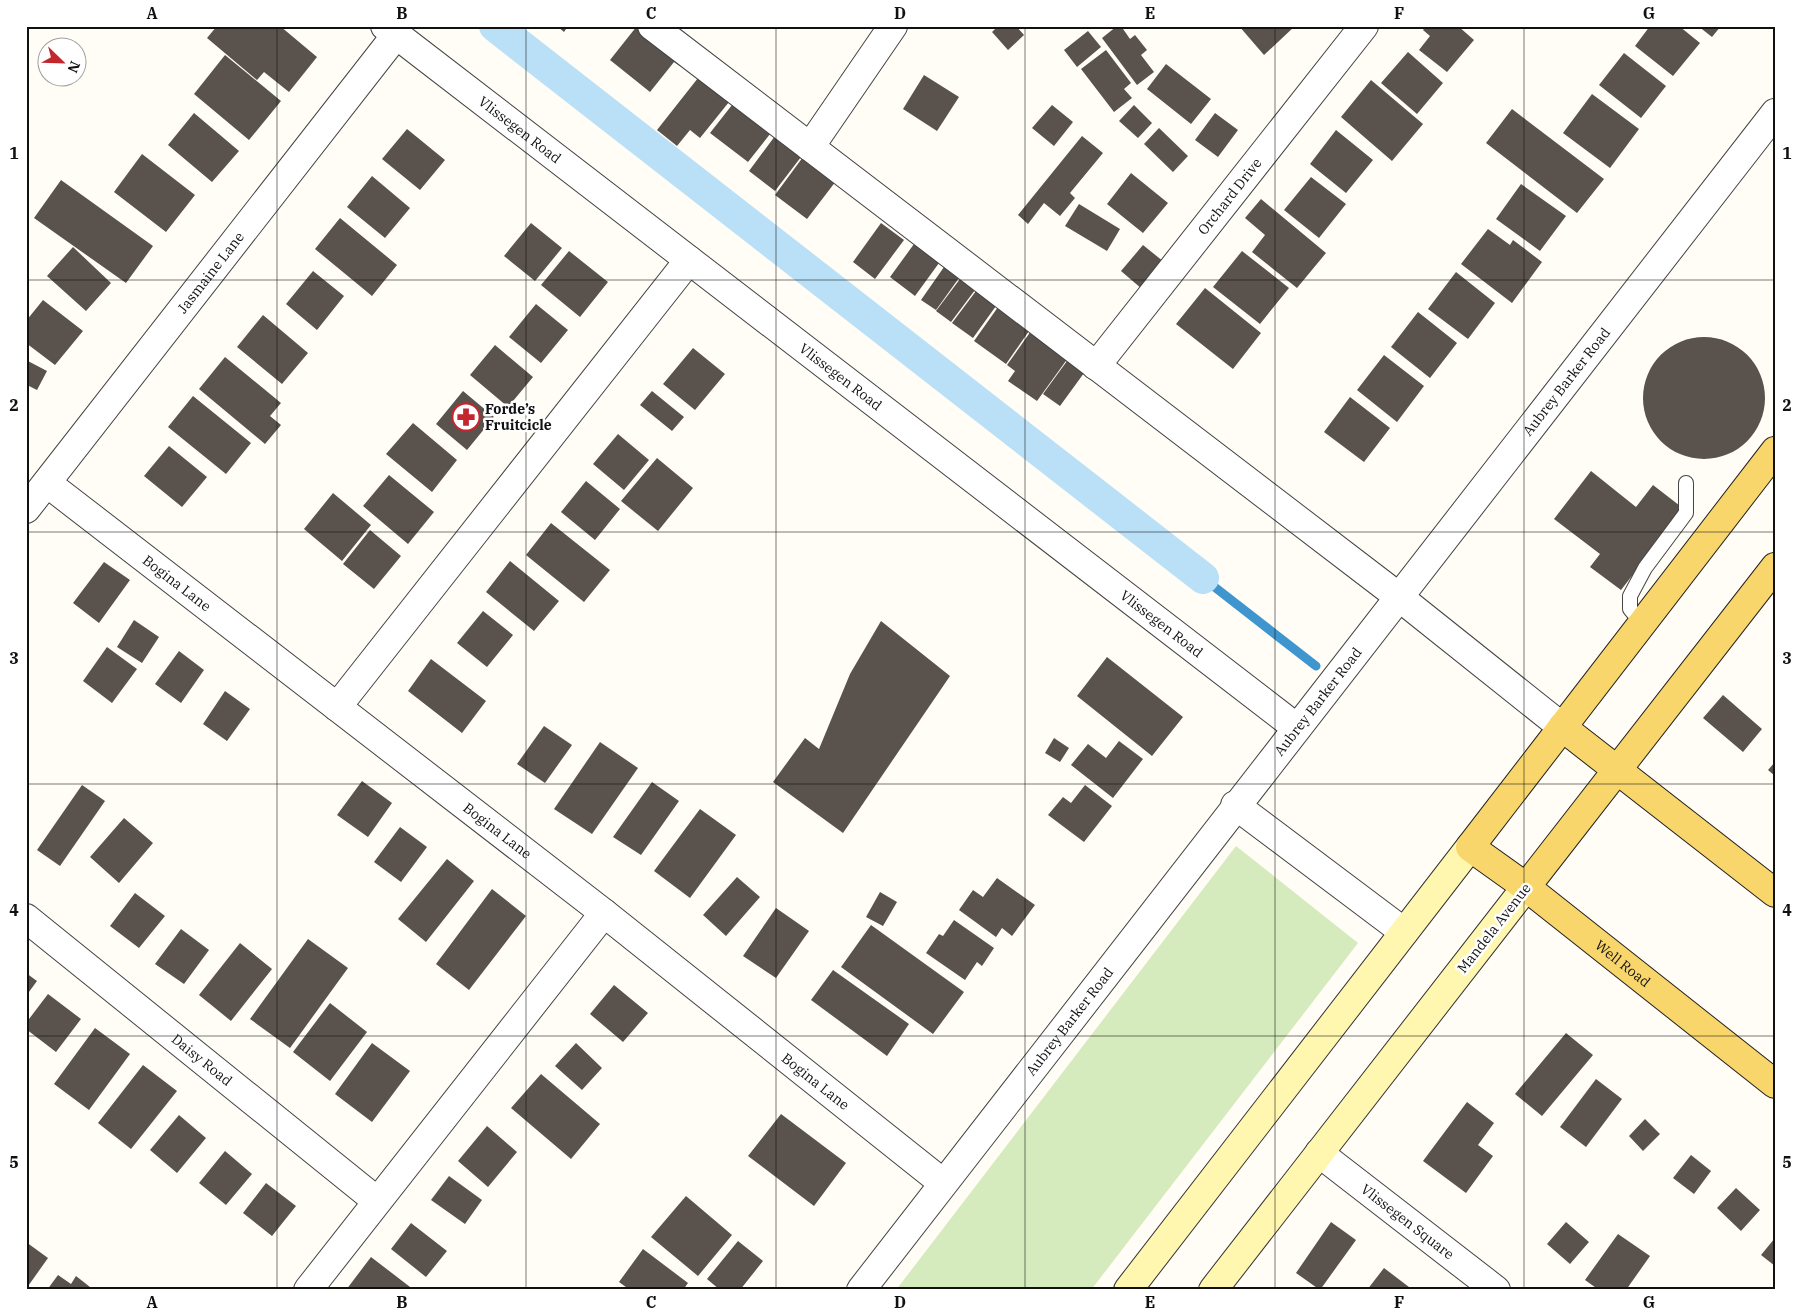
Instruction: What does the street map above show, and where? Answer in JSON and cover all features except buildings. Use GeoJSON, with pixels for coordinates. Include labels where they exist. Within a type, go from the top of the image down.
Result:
{"type":"FeatureCollection","features":[{"type":"Feature","properties":{"kind":"main road"},"geometry":{"type":"LineString","coordinates":[[1128,1290],[1775,451]]}},
{"type":"Feature","properties":{"kind":"main road","name":"Mandela Avenue"},"geometry":{"type":"LineString","coordinates":[[1213,1290],[1775,567]]}},
{"type":"Feature","properties":{"kind":"main road"},"geometry":{"type":"LineString","coordinates":[[1562,727],[1775,893]]}},
{"type":"Feature","properties":{"kind":"main road","name":"Well Road"},"geometry":{"type":"LineString","coordinates":[[1470,846],[1526,887],[1775,1084]]}},
{"type":"Feature","properties":{"kind":"street"},"geometry":{"type":"LineString","coordinates":[[652,26],[1399,597],[1562,727]]}},
{"type":"Feature","properties":{"kind":"street"},"geometry":{"type":"LineString","coordinates":[[810,147],[893,26]]}},
{"type":"Feature","properties":{"kind":"street","name":"Orchard Drive"},"geometry":{"type":"LineString","coordinates":[[1096,366],[1364,26]]}},
{"type":"Feature","properties":{"kind":"street","name":"Vlissegen Road"},"geometry":{"type":"LineString","coordinates":[[390,31],[1297,728]]}},
{"type":"Feature","properties":{"kind":"street","name":"Jasmaine Lane"},"geometry":{"type":"LineString","coordinates":[[26,509],[390,31]]}},
{"type":"Feature","properties":{"kind":"street","name":"Aubrey Barker Road"},"geometry":{"type":"LineString","coordinates":[[861,1290],[1775,113]]}},
{"type":"Feature","properties":{"kind":"street"},"geometry":{"type":"LineString","coordinates":[[337,707],[688,260]]}},
{"type":"Feature","properties":{"kind":"street","name":"Bogina Lane"},"geometry":{"type":"LineString","coordinates":[[47,483],[604,913],[943,1183]]}},
{"type":"Feature","properties":{"kind":"street"},"geometry":{"type":"LineString","coordinates":[[1236,805],[1404,932]]}},
{"type":"Feature","properties":{"kind":"street"},"geometry":{"type":"LineString","coordinates":[[308,1290],[604,913]]}},
{"type":"Feature","properties":{"kind":"street","name":"Daisy Road"},"geometry":{"type":"LineString","coordinates":[[26,918],[377,1201]]}},
{"type":"Feature","properties":{"kind":"street","name":"Vlissegen Square"},"geometry":{"type":"LineString","coordinates":[[1320,1152],[1496,1290]]}},
{"type":"Feature","properties":{"kind":"lane"},"geometry":{"type":"LineString","coordinates":[[1642,624],[1630,609],[1630,596],[1645,568],[1686,513],[1686,483]]}},
{"type":"Feature","properties":{"kind":"green space"},"geometry":{"type":"Polygon","coordinates":[[[1236,846],[1358,943],[1091,1290],[896,1290],[1236,846]]]}},
{"type":"Feature","properties":{"kind":"waterway"},"geometry":{"type":"LineString","coordinates":[[495,26],[1203,578]]}},
{"type":"Feature","properties":{"kind":"waterway"},"geometry":{"type":"LineString","coordinates":[[1203,578],[1316,666]]}},
{"type":"Feature","properties":{"kind":"place","name":"Forde’s Fruitcicle"},"geometry":{"type":"Point","coordinates":[466,417]}}]}
